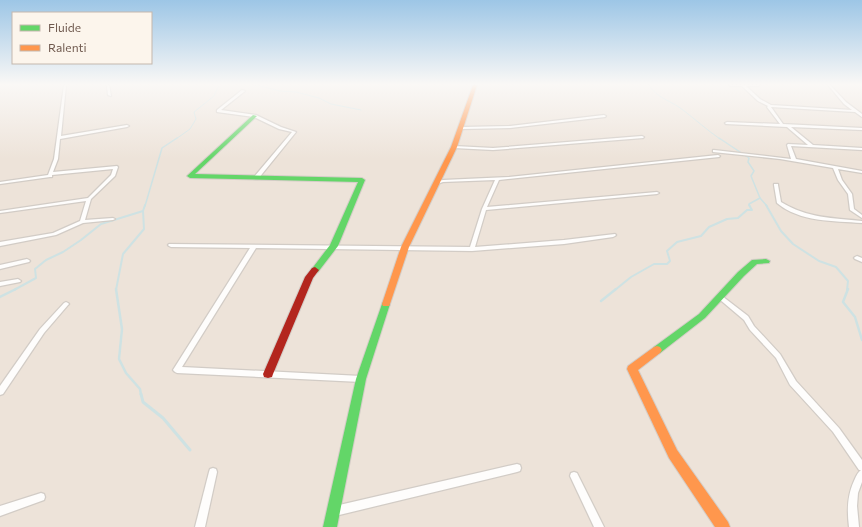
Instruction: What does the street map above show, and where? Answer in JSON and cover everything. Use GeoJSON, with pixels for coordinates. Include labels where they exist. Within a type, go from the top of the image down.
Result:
{"type":"FeatureCollection","features":[{"type":"Feature","properties":{"kind":"street"},"geometry":{"type":"LineString","coordinates":[[51,174],[56,159],[62,110]]}},
{"type":"Feature","properties":{"kind":"street"},"geometry":{"type":"LineString","coordinates":[[220,110],[218,111],[256,116],[280,128],[294,132],[256,178]]}},
{"type":"Feature","properties":{"kind":"street"},"geometry":{"type":"LineString","coordinates":[[330,527],[335,511],[361,380],[405,248],[454,147],[468,110]]}},
{"type":"Feature","properties":{"kind":"street"},"geometry":{"type":"LineString","coordinates":[[771,110],[782,125]]}},
{"type":"Feature","properties":{"kind":"street"},"geometry":{"type":"LineString","coordinates":[[830,110],[854,111],[862,116]]}},
{"type":"Feature","properties":{"kind":"street"},"geometry":{"type":"LineString","coordinates":[[256,116],[190,176],[362,180],[334,246],[309,277],[268,374]]}},
{"type":"Feature","properties":{"kind":"street"},"geometry":{"type":"LineString","coordinates":[[462,128],[522,126],[604,116]]}},
{"type":"Feature","properties":{"kind":"street"},"geometry":{"type":"LineString","coordinates":[[727,123],[862,129]]}},
{"type":"Feature","properties":{"kind":"street"},"geometry":{"type":"LineString","coordinates":[[58,138],[127,126]]}},
{"type":"Feature","properties":{"kind":"street"},"geometry":{"type":"LineString","coordinates":[[788,126],[812,146]]}},
{"type":"Feature","properties":{"kind":"street"},"geometry":{"type":"LineString","coordinates":[[454,147],[493,149],[642,137]]}},
{"type":"Feature","properties":{"kind":"street"},"geometry":{"type":"LineString","coordinates":[[794,161],[789,145],[862,149]]}},
{"type":"Feature","properties":{"kind":"street"},"geometry":{"type":"LineString","coordinates":[[714,151],[794,161],[862,172]]}},
{"type":"Feature","properties":{"kind":"street"},"geometry":{"type":"LineString","coordinates":[[437,183],[443,181],[498,178],[718,156]]}},
{"type":"Feature","properties":{"kind":"street"},"geometry":{"type":"LineString","coordinates":[[0,183],[50,176],[51,174],[116,167],[113,175],[89,199],[82,222]]}},
{"type":"Feature","properties":{"kind":"street"},"geometry":{"type":"LineString","coordinates":[[835,168],[840,180],[850,194],[852,210],[862,217]]}},
{"type":"Feature","properties":{"kind":"street"},"geometry":{"type":"LineString","coordinates":[[472,249],[484,209],[498,178]]}},
{"type":"Feature","properties":{"kind":"street"},"geometry":{"type":"LineString","coordinates":[[776,185],[780,203],[791,210],[817,218],[862,222]]}},
{"type":"Feature","properties":{"kind":"street"},"geometry":{"type":"LineString","coordinates":[[484,209],[657,193]]}},
{"type":"Feature","properties":{"kind":"street"},"geometry":{"type":"LineString","coordinates":[[0,212],[89,199]]}},
{"type":"Feature","properties":{"kind":"street"},"geometry":{"type":"LineString","coordinates":[[0,244],[54,234],[82,222],[113,219]]}},
{"type":"Feature","properties":{"kind":"street"},"geometry":{"type":"LineString","coordinates":[[171,245],[472,249],[564,242],[613,235]]}},
{"type":"Feature","properties":{"kind":"street"},"geometry":{"type":"LineString","coordinates":[[254,246],[177,370],[361,380]]}},
{"type":"Feature","properties":{"kind":"street"},"geometry":{"type":"LineString","coordinates":[[0,267],[27,261]]}},
{"type":"Feature","properties":{"kind":"street"},"geometry":{"type":"LineString","coordinates":[[723,527],[673,454],[632,369],[702,316],[741,274],[755,262],[766,261]]}},
{"type":"Feature","properties":{"kind":"street"},"geometry":{"type":"LineString","coordinates":[[0,284],[18,281]]}},
{"type":"Feature","properties":{"kind":"street"},"geometry":{"type":"LineString","coordinates":[[720,297],[746,318],[752,328],[778,356],[793,383],[836,430],[862,467]]}},
{"type":"Feature","properties":{"kind":"street"},"geometry":{"type":"LineString","coordinates":[[0,392],[42,331],[66,304]]}},
{"type":"Feature","properties":{"kind":"street"},"geometry":{"type":"LineString","coordinates":[[335,511],[517,468]]}},
{"type":"Feature","properties":{"kind":"street"},"geometry":{"type":"LineString","coordinates":[[200,527],[212,472]]}},
{"type":"Feature","properties":{"kind":"street"},"geometry":{"type":"LineString","coordinates":[[854,527],[852,516],[854,486],[862,474]]}},
{"type":"Feature","properties":{"kind":"street"},"geometry":{"type":"LineString","coordinates":[[574,476],[599,527]]}},
{"type":"Feature","properties":{"kind":"street"},"geometry":{"type":"LineString","coordinates":[[0,511],[41,497]]}},
{"type":"Feature","properties":{"kind":"shaded area"},"geometry":{"type":"Polygon","coordinates":[[[0,110],[862,110],[862,527],[0,527],[0,110]]]}},
{"type":"Feature","properties":{"kind":"waterway"},"geometry":{"type":"LineString","coordinates":[[176,139],[190,129],[196,119],[194,112],[197,110]]}},
{"type":"Feature","properties":{"kind":"waterway"},"geometry":{"type":"LineString","coordinates":[[682,110],[720,139]]}},
{"type":"Feature","properties":{"kind":"waterway"},"geometry":{"type":"LineString","coordinates":[[145,206],[162,148],[177,138]]}},
{"type":"Feature","properties":{"kind":"waterway"},"geometry":{"type":"LineString","coordinates":[[719,138],[749,158],[748,162],[754,171],[751,176],[760,198]]}},
{"type":"Feature","properties":{"kind":"waterway"},"geometry":{"type":"LineString","coordinates":[[750,206],[749,204],[760,198]]}},
{"type":"Feature","properties":{"kind":"waterway"},"geometry":{"type":"LineString","coordinates":[[760,198],[767,206]]}},
{"type":"Feature","properties":{"kind":"waterway"},"geometry":{"type":"LineString","coordinates":[[143,211],[145,205]]}},
{"type":"Feature","properties":{"kind":"waterway"},"geometry":{"type":"LineString","coordinates":[[615,290],[631,277],[654,264],[667,264],[670,261],[667,251],[677,242],[701,236],[709,227],[727,219],[738,218],[747,210],[752,210],[749,205]]}},
{"type":"Feature","properties":{"kind":"waterway"},"geometry":{"type":"LineString","coordinates":[[766,205],[781,231],[793,244],[819,261],[836,267],[848,281],[847,290]]}},
{"type":"Feature","properties":{"kind":"waterway"},"geometry":{"type":"LineString","coordinates":[[14,290],[36,278],[35,269],[46,260],[63,252],[101,224],[143,211]]}},
{"type":"Feature","properties":{"kind":"waterway"},"geometry":{"type":"LineString","coordinates":[[116,290],[123,254],[144,229],[143,211]]}},
{"type":"Feature","properties":{"kind":"waterway"},"geometry":{"type":"LineString","coordinates":[[601,301],[616,289]]}},
{"type":"Feature","properties":{"kind":"waterway"},"geometry":{"type":"LineString","coordinates":[[848,289],[843,302],[855,317],[862,340]]}},
{"type":"Feature","properties":{"kind":"waterway"},"geometry":{"type":"LineString","coordinates":[[0,297],[14,290]]}},
{"type":"Feature","properties":{"kind":"waterway"},"geometry":{"type":"LineString","coordinates":[[116,290],[122,329],[119,359],[126,373],[140,389],[141,395]]}},
{"type":"Feature","properties":{"kind":"waterway"},"geometry":{"type":"LineString","coordinates":[[141,394],[143,402],[163,418],[190,450]]}},
{"type":"Feature","properties":{"kind":"traffic: fast"},"geometry":{"type":"LineString","coordinates":[[255,116],[190,176],[362,180],[334,246],[315,270]]}},
{"type":"Feature","properties":{"kind":"traffic: fast"},"geometry":{"type":"LineString","coordinates":[[657,350],[702,316],[741,274],[755,262],[766,261]]}},
{"type":"Feature","properties":{"kind":"traffic: fast"},"geometry":{"type":"LineString","coordinates":[[330,527],[361,379],[386,304]]}},
{"type":"Feature","properties":{"kind":"traffic: slow"},"geometry":{"type":"LineString","coordinates":[[386,304],[405,247],[454,147],[467,110]]}},
{"type":"Feature","properties":{"kind":"traffic: slow"},"geometry":{"type":"LineString","coordinates":[[657,350],[632,369],[673,454],[723,527]]}},
{"type":"Feature","properties":{"kind":"traffic: jam"},"geometry":{"type":"LineString","coordinates":[[268,374],[309,277],[315,270]]}}]}
